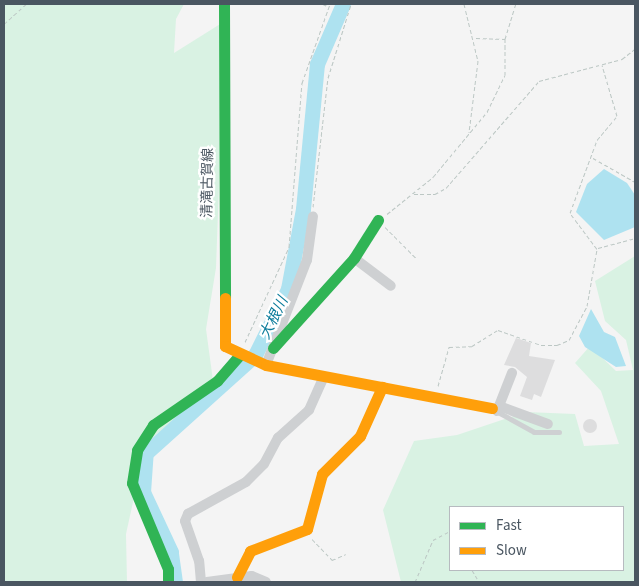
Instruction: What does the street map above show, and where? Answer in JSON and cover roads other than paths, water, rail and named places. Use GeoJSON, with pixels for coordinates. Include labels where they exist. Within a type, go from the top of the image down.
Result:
{"type":"FeatureCollection","features":[{"type":"Feature","properties":{"kind":"street","name":"清滝古賀線"},"geometry":{"type":"LineString","coordinates":[[224,4],[222,335],[225,346],[239,356]]}},
{"type":"Feature","properties":{"kind":"street"},"geometry":{"type":"LineString","coordinates":[[266,365],[273,348],[274,334],[307,260],[313,216]]}},
{"type":"Feature","properties":{"kind":"street"},"geometry":{"type":"LineString","coordinates":[[273,348],[354,258],[378,220]]}},
{"type":"Feature","properties":{"kind":"street"},"geometry":{"type":"LineString","coordinates":[[354,258],[391,286]]}},
{"type":"Feature","properties":{"kind":"street"},"geometry":{"type":"LineString","coordinates":[[168,582],[168,570],[132,483],[137,450],[153,425],[217,381],[239,356],[266,365],[324,377],[435,396],[496,409],[548,424]]}},
{"type":"Feature","properties":{"kind":"street"},"geometry":{"type":"LineString","coordinates":[[496,409],[512,373]]}},
{"type":"Feature","properties":{"kind":"street"},"geometry":{"type":"LineString","coordinates":[[201,582],[199,561],[185,521],[188,514],[246,482],[264,464],[278,438],[309,410],[324,377]]}},
{"type":"Feature","properties":{"kind":"street"},"geometry":{"type":"LineString","coordinates":[[237,577],[250,551],[305,531],[322,474],[360,436],[382,387]]}},
{"type":"Feature","properties":{"kind":"street"},"geometry":{"type":"LineString","coordinates":[[207,582],[219,582],[237,577],[266,582]]}},
{"type":"Feature","properties":{"kind":"lane"},"geometry":{"type":"LineString","coordinates":[[496,409],[534,432],[559,432]]}},
{"type":"Feature","properties":{"kind":"water"},"geometry":{"type":"Polygon","coordinates":[[[604,169],[627,183],[635,195],[635,227],[604,240],[576,212],[587,184],[604,169]]]}},
{"type":"Feature","properties":{"kind":"water"},"geometry":{"type":"Polygon","coordinates":[[[591,309],[604,332],[615,337],[626,366],[616,367],[585,347],[579,336],[591,309]]]}},
{"type":"Feature","properties":{"kind":"waterway","name":"大根川"},"geometry":{"type":"LineString","coordinates":[[175,582],[171,552],[143,492],[146,453],[255,355],[288,289],[303,209],[317,64],[343,4]]}}]}
